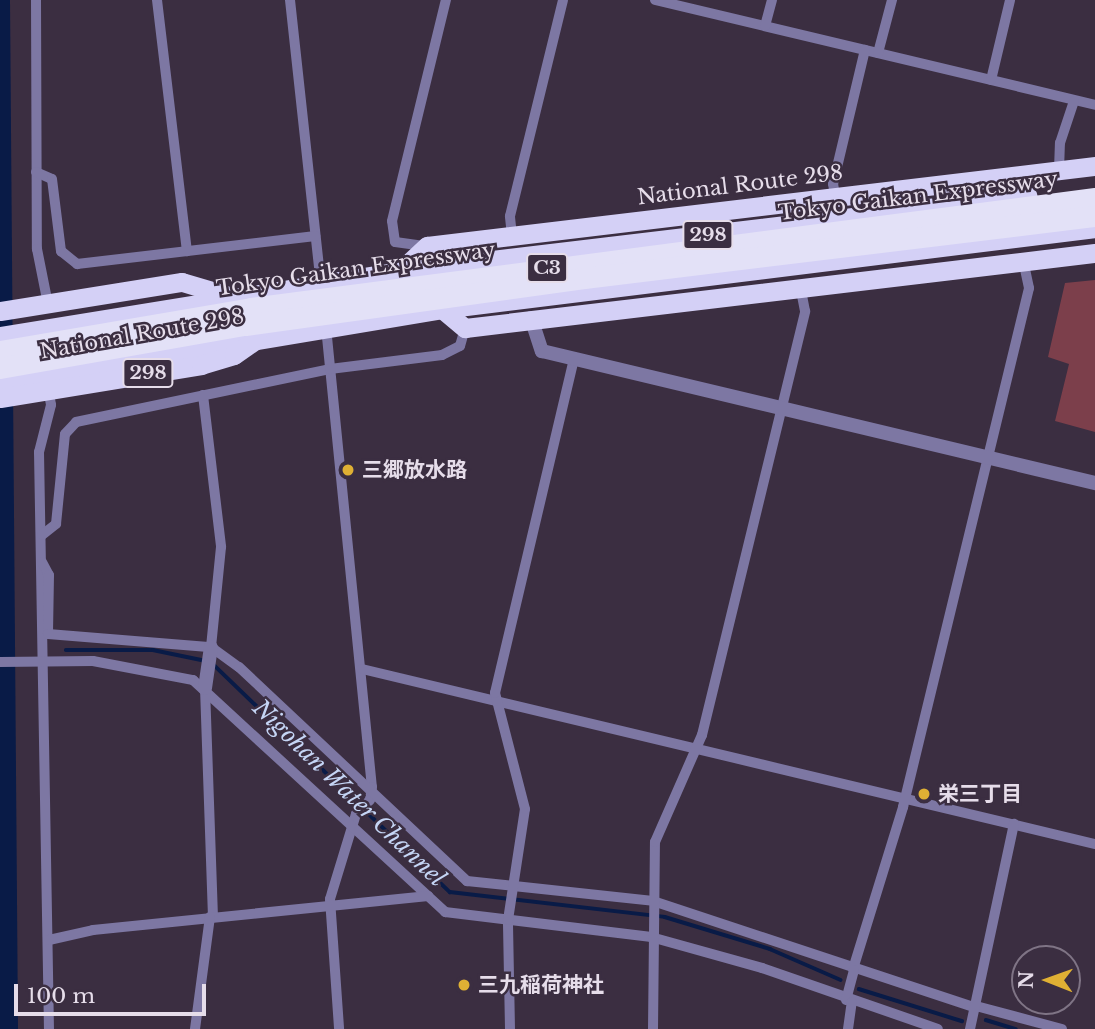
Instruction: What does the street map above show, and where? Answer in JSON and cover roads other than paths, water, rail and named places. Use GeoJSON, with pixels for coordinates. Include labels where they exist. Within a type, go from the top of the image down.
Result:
{"type":"FeatureCollection","features":[{"type":"Feature","properties":{"kind":"highway","name":"National Route 298"},"geometry":{"type":"LineString","coordinates":[[427,246],[835,195],[1095,166]]}},
{"type":"Feature","properties":{"kind":"highway","name":"National Route 298"},"geometry":{"type":"LineString","coordinates":[[0,337],[400,271],[1095,188]]}},
{"type":"Feature","properties":{"kind":"highway","name":"Tokyo Gaikan Expressway"},"geometry":{"type":"LineString","coordinates":[[0,351],[251,307],[1095,198]]}},
{"type":"Feature","properties":{"kind":"highway","name":"Tokyo Gaikan Expressway"},"geometry":{"type":"LineString","coordinates":[[0,368],[245,325],[556,282],[1095,216]]}},
{"type":"Feature","properties":{"kind":"highway","name":"National Route 298"},"geometry":{"type":"LineString","coordinates":[[0,398],[42,384],[201,365],[234,355],[261,336],[442,309],[1095,228]]}},
{"type":"Feature","properties":{"kind":"highway"},"geometry":{"type":"LineString","coordinates":[[400,271],[427,246]]}},
{"type":"Feature","properties":{"kind":"highway"},"geometry":{"type":"LineString","coordinates":[[442,309],[465,328],[531,318],[1095,253]]}},
{"type":"Feature","properties":{"kind":"highway","name":"National Route 298"},"geometry":{"type":"LineString","coordinates":[[0,312],[182,282],[234,297]]}},
{"type":"Feature","properties":{"kind":"highway","name":"298"},"geometry":{"type":"LineString","coordinates":[[0,383],[42,384]]}},
{"type":"Feature","properties":{"kind":"street"},"geometry":{"type":"LineString","coordinates":[[36,0],[38,256],[50,327]]}},
{"type":"Feature","properties":{"kind":"street"},"geometry":{"type":"LineString","coordinates":[[157,0],[187,251]]}},
{"type":"Feature","properties":{"kind":"street"},"geometry":{"type":"LineString","coordinates":[[290,0],[362,669],[370,796],[354,820],[330,907],[339,1029]]}},
{"type":"Feature","properties":{"kind":"street"},"geometry":{"type":"LineString","coordinates":[[427,246],[395,242],[392,221],[446,0]]}},
{"type":"Feature","properties":{"kind":"street"},"geometry":{"type":"LineString","coordinates":[[512,236],[510,216],[563,0]]}},
{"type":"Feature","properties":{"kind":"street"},"geometry":{"type":"LineString","coordinates":[[655,0],[1095,105]]}},
{"type":"Feature","properties":{"kind":"street"},"geometry":{"type":"LineString","coordinates":[[765,26],[772,0]]}},
{"type":"Feature","properties":{"kind":"street"},"geometry":{"type":"LineString","coordinates":[[878,53],[891,0]]}},
{"type":"Feature","properties":{"kind":"street"},"geometry":{"type":"LineString","coordinates":[[991,80],[1010,0]]}},
{"type":"Feature","properties":{"kind":"street"},"geometry":{"type":"LineString","coordinates":[[835,195],[833,184],[864,50]]}},
{"type":"Feature","properties":{"kind":"street"},"geometry":{"type":"LineString","coordinates":[[1059,170],[1060,143],[1074,101]]}},
{"type":"Feature","properties":{"kind":"street"},"geometry":{"type":"LineString","coordinates":[[36,172],[52,179],[61,251],[77,264],[315,236]]}},
{"type":"Feature","properties":{"kind":"street"},"geometry":{"type":"LineString","coordinates":[[848,1029],[853,970],[905,797],[1029,288],[1023,261]]}},
{"type":"Feature","properties":{"kind":"street"},"geometry":{"type":"LineString","coordinates":[[653,1029],[651,937],[655,842],[698,747],[805,311],[800,286]]}},
{"type":"Feature","properties":{"kind":"street"},"geometry":{"type":"LineString","coordinates":[[531,318],[542,351],[1095,483]]}},
{"type":"Feature","properties":{"kind":"street"},"geometry":{"type":"LineString","coordinates":[[42,535],[56,524],[65,434],[76,422],[330,369],[453,352],[465,328]]}},
{"type":"Feature","properties":{"kind":"street"},"geometry":{"type":"LineString","coordinates":[[510,1029],[508,920],[525,809],[495,698],[574,359]]}},
{"type":"Feature","properties":{"kind":"street"},"geometry":{"type":"LineString","coordinates":[[42,384],[51,405],[39,452],[49,1029]]}},
{"type":"Feature","properties":{"kind":"street"},"geometry":{"type":"LineString","coordinates":[[195,1029],[211,917],[205,688],[221,547],[203,395]]}},
{"type":"Feature","properties":{"kind":"street"},"geometry":{"type":"LineString","coordinates":[[42,562],[49,575],[48,634],[211,647],[239,667],[455,875],[512,887],[653,901],[800,946],[853,970],[976,1007],[1062,1029]]}},
{"type":"Feature","properties":{"kind":"street"},"geometry":{"type":"LineString","coordinates":[[0,662],[116,663],[205,688],[354,820],[428,896],[453,915],[651,937],[762,968],[849,1001],[938,1029]]}},
{"type":"Feature","properties":{"kind":"street"},"geometry":{"type":"LineString","coordinates":[[362,669],[495,698],[1095,844]]}},
{"type":"Feature","properties":{"kind":"street"},"geometry":{"type":"LineString","coordinates":[[970,1029],[1014,824]]}},
{"type":"Feature","properties":{"kind":"street"},"geometry":{"type":"LineString","coordinates":[[49,940],[211,917],[428,896]]}},
{"type":"Feature","properties":{"kind":"water"},"geometry":{"type":"Polygon","coordinates":[[[0,0],[10,0],[18,1029],[0,1029],[0,0]]]}},
{"type":"Feature","properties":{"kind":"waterway","name":"Nigohan Water Channel"},"geometry":{"type":"LineString","coordinates":[[66,650],[153,650],[206,661]]}},
{"type":"Feature","properties":{"kind":"waterway","name":"Nigohan Water Channel"},"geometry":{"type":"LineString","coordinates":[[213,664],[450,892],[665,917],[770,949],[841,980]]}},
{"type":"Feature","properties":{"kind":"waterway","name":"Nigohan Water Channel"},"geometry":{"type":"LineString","coordinates":[[859,989],[962,1021]]}},
{"type":"Feature","properties":{"kind":"waterway","name":"Nigohan Water Channel"},"geometry":{"type":"LineString","coordinates":[[986,1020],[1016,1029]]}},
{"type":"Feature","properties":{"kind":"place","name":"三郷放水路"},"geometry":{"type":"Point","coordinates":[348,470]}},
{"type":"Feature","properties":{"kind":"place","name":"栄三丁目"},"geometry":{"type":"Point","coordinates":[924,794]}},
{"type":"Feature","properties":{"kind":"place","name":"三九稲荷神社"},"geometry":{"type":"Point","coordinates":[464,985]}}]}
